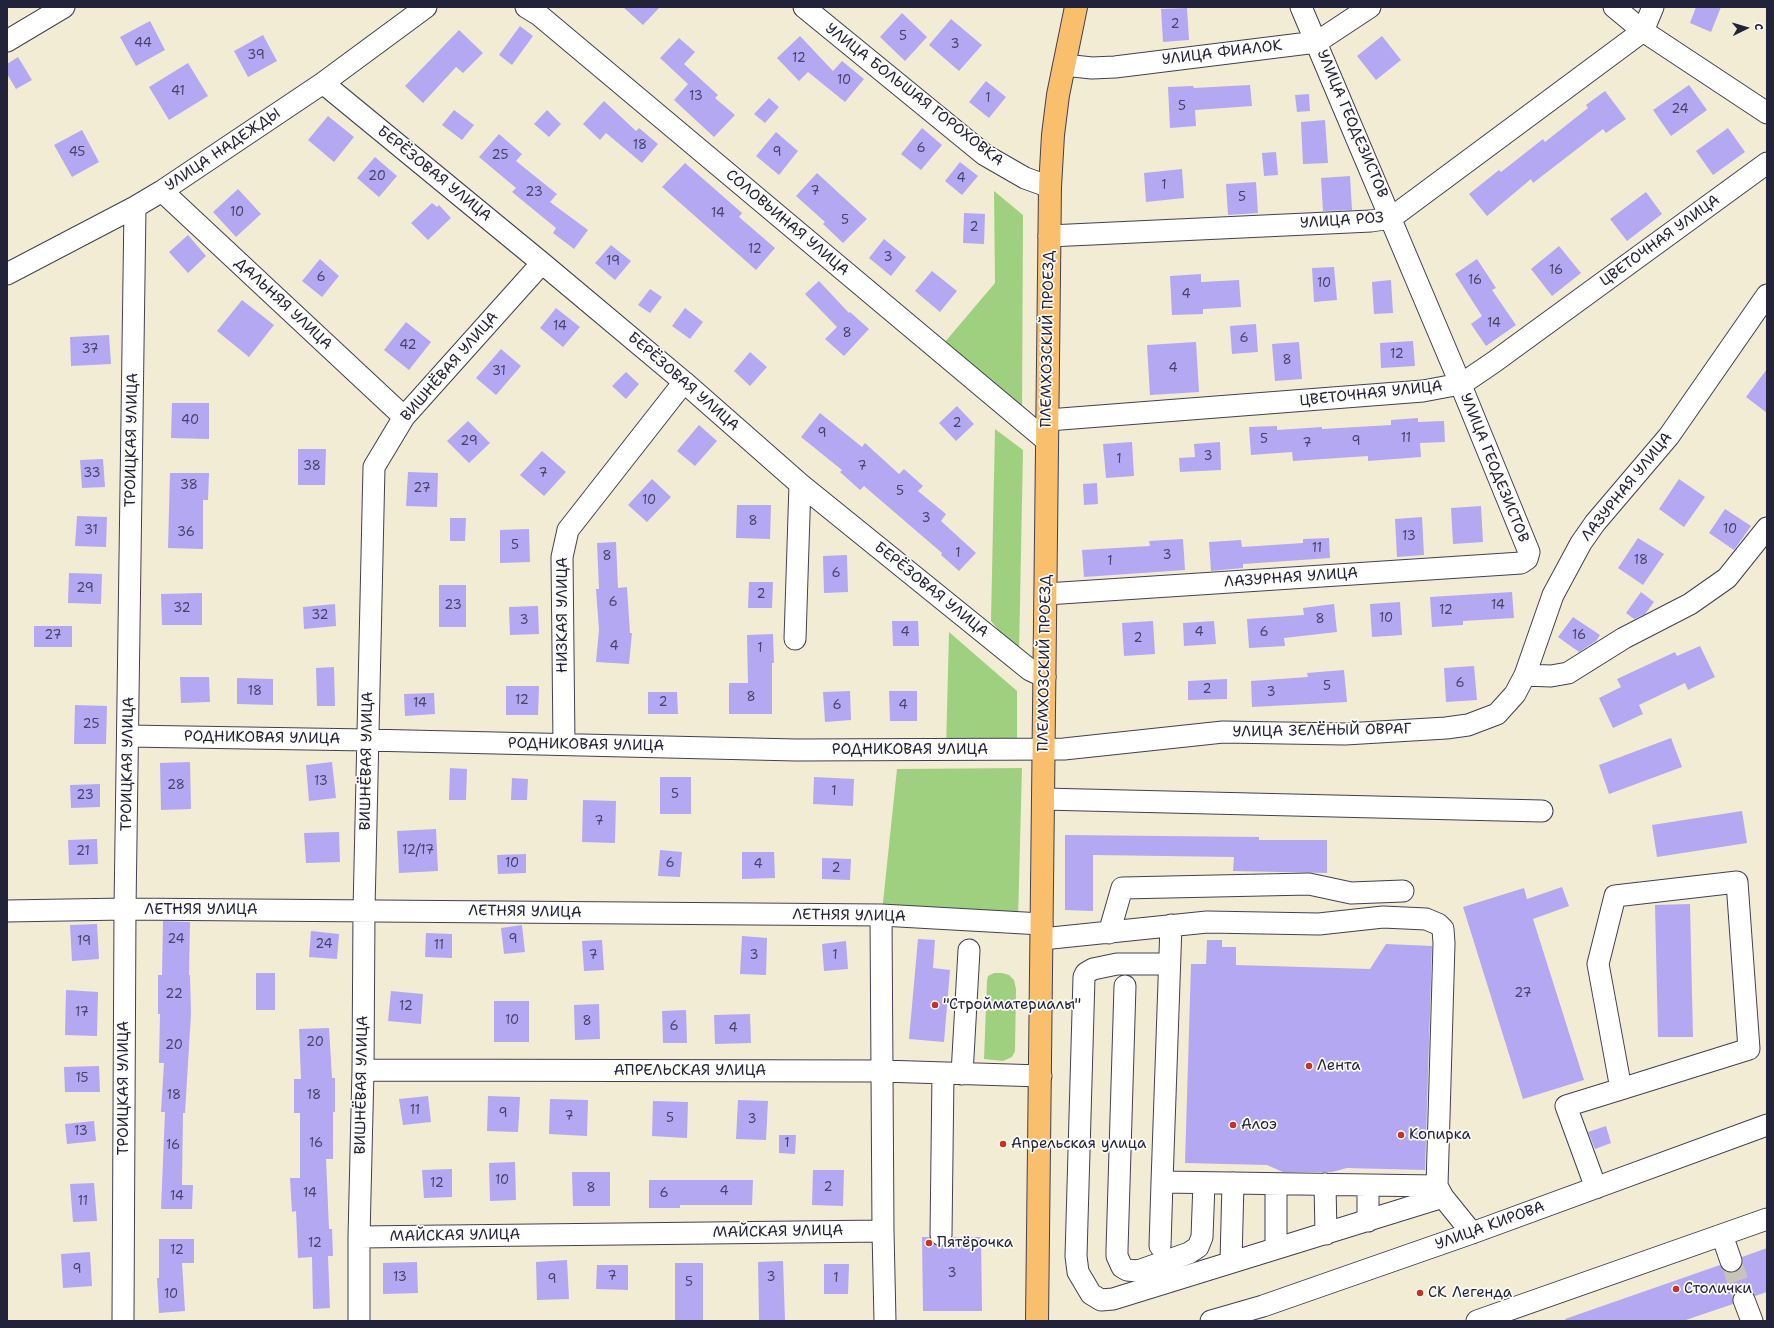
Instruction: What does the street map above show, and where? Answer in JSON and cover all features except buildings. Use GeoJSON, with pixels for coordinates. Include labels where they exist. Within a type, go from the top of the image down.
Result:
{"type":"FeatureCollection","features":[{"type":"Feature","properties":{"kind":"main road","name":"ПЛЕМХОЗСКИЙ ПРОЕЗД"},"geometry":{"type":"LineString","coordinates":[[1037,1321],[1050,187],[1053,135],[1075,8]]}},
{"type":"Feature","properties":{"kind":"street"},"geometry":{"type":"LineString","coordinates":[[7,41],[64,7]]}},
{"type":"Feature","properties":{"kind":"street","name":"УЛИЦА НАДЕЖДЫ"},"geometry":{"type":"LineString","coordinates":[[7,274],[135,207],[162,190],[323,83],[426,7]]}},
{"type":"Feature","properties":{"kind":"street","name":"СОЛОВЬИНАЯ УЛИЦА"},"geometry":{"type":"LineString","coordinates":[[526,7],[539,15],[1047,431]]}},
{"type":"Feature","properties":{"kind":"street","name":"УЛИЦА БОЛЬШАЯ ГОРОХОВКА"},"geometry":{"type":"LineString","coordinates":[[804,7],[985,155],[1025,178],[1050,187]]}},
{"type":"Feature","properties":{"kind":"street","name":"УЛИЦА ГЕОДЕЗИСТОВ"},"geometry":{"type":"LineString","coordinates":[[1302,7],[1460,383],[1528,552]]}},
{"type":"Feature","properties":{"kind":"street","name":"УЛИЦА ФИАЛОК"},"geometry":{"type":"LineString","coordinates":[[1064,65],[1092,68],[1115,67],[1317,42],[1370,7]]}},
{"type":"Feature","properties":{"kind":"street"},"geometry":{"type":"LineString","coordinates":[[1614,7],[1643,31],[1767,113]]}},
{"type":"Feature","properties":{"kind":"street"},"geometry":{"type":"LineString","coordinates":[[1643,31],[1653,7]]}},
{"type":"Feature","properties":{"kind":"street","name":"УЛИЦА РОЗ"},"geometry":{"type":"LineString","coordinates":[[1049,236],[1371,221],[1391,218],[1643,31]]}},
{"type":"Feature","properties":{"kind":"street","name":"БЕРЁЗОВАЯ УЛИЦА"},"geometry":{"type":"LineString","coordinates":[[323,83],[684,382],[800,484],[1030,670],[1045,677]]}},
{"type":"Feature","properties":{"kind":"street","name":"ЦВЕТОЧНАЯ УЛИЦА"},"geometry":{"type":"LineString","coordinates":[[1047,431],[1423,391],[1449,387],[1460,383],[1494,362],[1767,163]]}},
{"type":"Feature","properties":{"kind":"street","name":"ДАЛЬНЯЯ УЛИЦА"},"geometry":{"type":"LineString","coordinates":[[162,190],[404,417]]}},
{"type":"Feature","properties":{"kind":"street","name":"ТРОИЦКАЯ УЛИЦА"},"geometry":{"type":"LineString","coordinates":[[123,1321],[125,909],[135,207]]}},
{"type":"Feature","properties":{"kind":"street","name":"ВИШНЁВАЯ УЛИЦА"},"geometry":{"type":"LineString","coordinates":[[359,1321],[359,1237],[364,1070],[364,910],[374,467],[404,417],[542,263]]}},
{"type":"Feature","properties":{"kind":"street","name":"ЛАЗУРНАЯ УЛИЦА"},"geometry":{"type":"LineString","coordinates":[[1525,674],[1547,610],[1581,543],[1595,523],[1666,440],[1767,295]]}},
{"type":"Feature","properties":{"kind":"street","name":"НИЗКАЯ УЛИЦА"},"geometry":{"type":"LineString","coordinates":[[564,744],[562,557],[568,530],[684,382]]}},
{"type":"Feature","properties":{"kind":"street"},"geometry":{"type":"LineString","coordinates":[[795,639],[800,484]]}},
{"type":"Feature","properties":{"kind":"street"},"geometry":{"type":"LineString","coordinates":[[1525,674],[1551,676],[1568,673],[1624,638],[1690,604],[1727,578],[1767,528]]}},
{"type":"Feature","properties":{"kind":"street","name":"ЛАЗУРНАЯ УЛИЦА"},"geometry":{"type":"LineString","coordinates":[[1046,594],[1521,563],[1527,559],[1528,552]]}},
{"type":"Feature","properties":{"kind":"street","name":"УЛИЦА ЗЕЛЁНЫЙ ОВРАГ"},"geometry":{"type":"LineString","coordinates":[[1043,749],[1076,748],[1223,732],[1345,734],[1457,727],[1478,722],[1497,714],[1509,703],[1525,674]]}},
{"type":"Feature","properties":{"kind":"street","name":"РОДНИКОВАЯ УЛИЦА"},"geometry":{"type":"LineString","coordinates":[[128,736],[796,750],[1043,749]]}},
{"type":"Feature","properties":{"kind":"street"},"geometry":{"type":"LineString","coordinates":[[1043,799],[1542,811]]}},
{"type":"Feature","properties":{"kind":"street"},"geometry":{"type":"LineString","coordinates":[[1596,1188],[1566,1106],[1621,1089],[1749,1049],[1737,882],[1615,896],[1598,964],[1621,1089]]}},
{"type":"Feature","properties":{"kind":"street"},"geometry":{"type":"LineString","coordinates":[[1109,933],[1122,888],[1308,884],[1351,892],[1403,890]]}},
{"type":"Feature","properties":{"kind":"street","name":"ЛЕТНЯЯ УЛИЦА"},"geometry":{"type":"LineString","coordinates":[[7,911],[125,909],[364,910],[882,915],[1042,932],[1109,933],[1171,925],[1220,922],[1319,924],[1383,916],[1426,919],[1438,924],[1443,929],[1444,943],[1440,1192]]}},
{"type":"Feature","properties":{"kind":"street"},"geometry":{"type":"LineString","coordinates":[[882,915],[883,1231],[885,1321]]}},
{"type":"Feature","properties":{"kind":"street"},"geometry":{"type":"LineString","coordinates":[[1160,1246],[1171,925]]}},
{"type":"Feature","properties":{"kind":"street"},"geometry":{"type":"LineString","coordinates":[[941,1235],[952,1073],[969,950]]}},
{"type":"Feature","properties":{"kind":"street"},"geometry":{"type":"LineString","coordinates":[[1169,964],[1117,964],[1093,969],[1086,973],[1084,977],[1076,1265],[1080,1279],[1091,1294],[1096,1298],[1106,1300],[1276,1247],[1368,1221],[1440,1192]]}},
{"type":"Feature","properties":{"kind":"street"},"geometry":{"type":"LineString","coordinates":[[1125,986],[1116,1250],[1122,1267],[1127,1270],[1138,1271],[1189,1252],[1198,1247],[1202,1237],[1204,1183]]}},
{"type":"Feature","properties":{"kind":"street","name":"АПРЕЛЬСКАЯ УЛИЦА"},"geometry":{"type":"LineString","coordinates":[[364,1070],[882,1071],[1041,1076]]}},
{"type":"Feature","properties":{"kind":"street","name":"УЛИЦА КИРОВА"},"geometry":{"type":"LineString","coordinates":[[1210,1321],[1265,1313],[1472,1233],[1767,1126]]}},
{"type":"Feature","properties":{"kind":"street"},"geometry":{"type":"LineString","coordinates":[[1162,1182],[1368,1185],[1440,1192],[1472,1233]]}},
{"type":"Feature","properties":{"kind":"street"},"geometry":{"type":"LineString","coordinates":[[1231,1261],[1233,1183]]}},
{"type":"Feature","properties":{"kind":"street"},"geometry":{"type":"LineString","coordinates":[[1276,1184],[1276,1247]]}},
{"type":"Feature","properties":{"kind":"street"},"geometry":{"type":"LineString","coordinates":[[1325,1184],[1326,1234]]}},
{"type":"Feature","properties":{"kind":"street"},"geometry":{"type":"LineString","coordinates":[[1368,1185],[1368,1221]]}},
{"type":"Feature","properties":{"kind":"street"},"geometry":{"type":"LineString","coordinates":[[1477,1321],[1767,1219]]}},
{"type":"Feature","properties":{"kind":"street","name":"МАЙСКАЯ УЛИЦА"},"geometry":{"type":"LineString","coordinates":[[359,1237],[883,1231]]}},
{"type":"Feature","properties":{"kind":"street"},"geometry":{"type":"LineString","coordinates":[[1722,1235],[1731,1261]]}},
{"type":"Feature","properties":{"kind":"street"},"geometry":{"type":"LineString","coordinates":[[1744,1300],[1752,1321]]}},
{"type":"Feature","properties":{"kind":"green space"},"geometry":{"type":"Polygon","coordinates":[[[994,191],[1023,215],[1022,419],[939,349],[995,283],[994,191]]]}},
{"type":"Feature","properties":{"kind":"green space"},"geometry":{"type":"Polygon","coordinates":[[[995,429],[1023,450],[1019,654],[991,621],[995,429]]]}},
{"type":"Feature","properties":{"kind":"green space"},"geometry":{"type":"Polygon","coordinates":[[[949,632],[1017,691],[1017,750],[946,750],[949,632]]]}},
{"type":"Feature","properties":{"kind":"green space"},"geometry":{"type":"Polygon","coordinates":[[[1022,768],[1018,919],[882,912],[897,769],[1022,768]]]}},
{"type":"Feature","properties":{"kind":"green space"},"geometry":{"type":"Polygon","coordinates":[[[994,973],[1009,975],[1014,980],[1016,989],[1015,1051],[1012,1057],[1003,1061],[984,1059],[987,981],[988,976],[994,973]]]}},
{"type":"Feature","properties":{"kind":"tunnel"},"geometry":{"type":"LineString","coordinates":[[1731,1261],[1744,1300]]}},
{"type":"Feature","properties":{"kind":"place","name":"\"Стройматериалы\""},"geometry":{"type":"Point","coordinates":[935,1005]}},
{"type":"Feature","properties":{"kind":"place","name":"Лента"},"geometry":{"type":"Point","coordinates":[1309,1066]}},
{"type":"Feature","properties":{"kind":"place","name":"Алоэ"},"geometry":{"type":"Point","coordinates":[1233,1125]}},
{"type":"Feature","properties":{"kind":"place","name":"Копирка"},"geometry":{"type":"Point","coordinates":[1401,1135]}},
{"type":"Feature","properties":{"kind":"place","name":"Апрельская улица"},"geometry":{"type":"Point","coordinates":[1003,1144]}},
{"type":"Feature","properties":{"kind":"place","name":"Пятёрочка"},"geometry":{"type":"Point","coordinates":[929,1243]}},
{"type":"Feature","properties":{"kind":"place","name":"Столички"},"geometry":{"type":"Point","coordinates":[1676,1289]}},
{"type":"Feature","properties":{"kind":"place","name":"СК Легенда"},"geometry":{"type":"Point","coordinates":[1420,1293]}}]}
